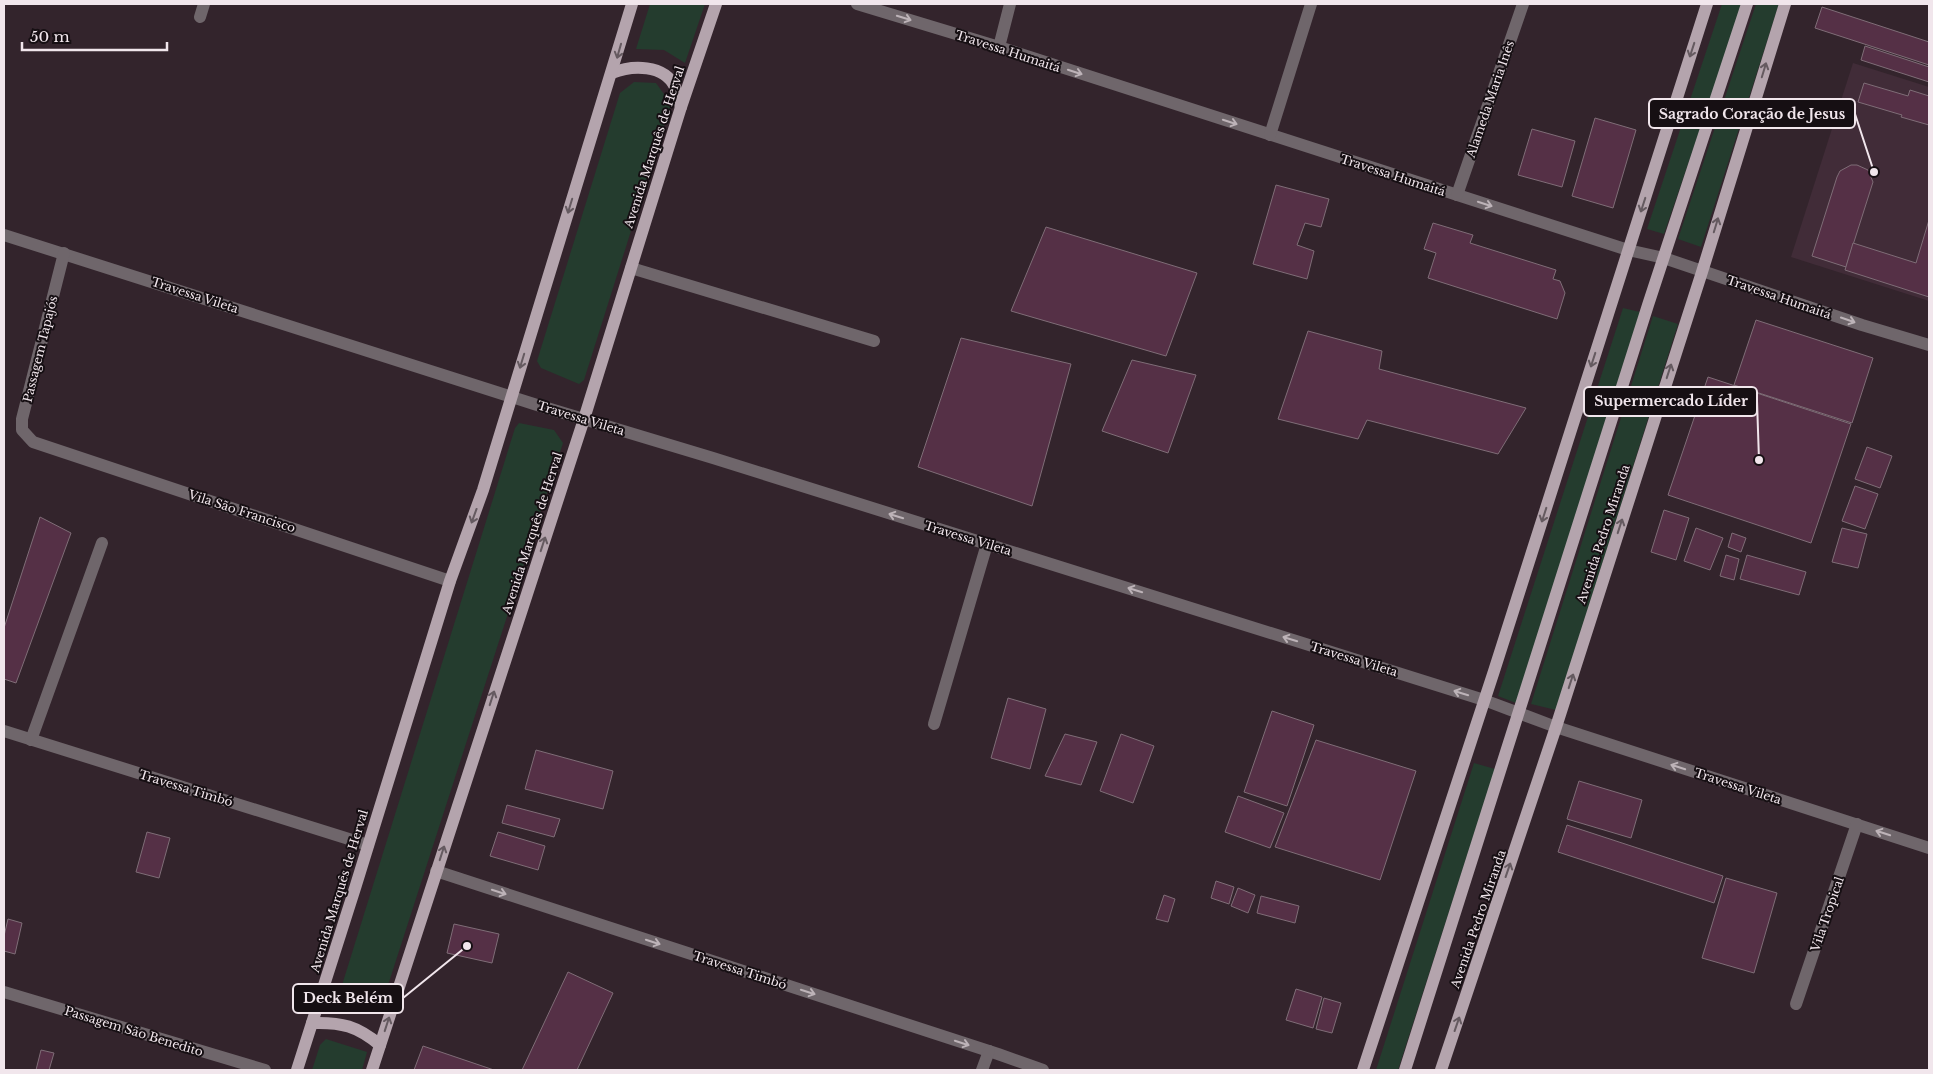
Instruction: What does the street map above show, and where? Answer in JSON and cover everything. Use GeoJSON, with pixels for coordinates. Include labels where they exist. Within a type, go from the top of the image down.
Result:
{"type":"FeatureCollection","features":[{"type":"Feature","properties":{"kind":"main road","name":"Avenida Marquês de Herval"},"geometry":{"type":"LineString","coordinates":[[296,1070],[450,581],[483,490],[632,4]]}},
{"type":"Feature","properties":{"kind":"main road","name":"Avenida Marquês de Herval"},"geometry":{"type":"LineString","coordinates":[[372,1070],[584,419],[681,106],[716,4]]}},
{"type":"Feature","properties":{"kind":"main road"},"geometry":{"type":"LineString","coordinates":[[1363,1070],[1484,700],[1707,4]]}},
{"type":"Feature","properties":{"kind":"main road","name":"Avenida Pedro Miranda"},"geometry":{"type":"LineString","coordinates":[[1405,1070],[1664,258],[1748,4]]}},
{"type":"Feature","properties":{"kind":"main road","name":"Avenida Pedro Miranda"},"geometry":{"type":"LineString","coordinates":[[1441,1070],[1556,728],[1702,272],[1785,4]]}},
{"type":"Feature","properties":{"kind":"main road"},"geometry":{"type":"LineString","coordinates":[[612,73],[640,68],[658,72],[667,77],[675,87],[681,106]]}},
{"type":"Feature","properties":{"kind":"main road"},"geometry":{"type":"LineString","coordinates":[[312,1023],[352,1027],[364,1032],[380,1045]]}},
{"type":"Feature","properties":{"kind":"street"},"geometry":{"type":"LineString","coordinates":[[200,17],[204,4]]}},
{"type":"Feature","properties":{"kind":"street","name":"Travessa Humaitá"},"geometry":{"type":"LineString","coordinates":[[857,4],[1628,250],[1664,258],[1862,325],[1929,345]]}},
{"type":"Feature","properties":{"kind":"street"},"geometry":{"type":"LineString","coordinates":[[999,48],[1010,4]]}},
{"type":"Feature","properties":{"kind":"street"},"geometry":{"type":"LineString","coordinates":[[1270,135],[1312,4]]}},
{"type":"Feature","properties":{"kind":"street","name":"Alameda Maria Inês"},"geometry":{"type":"LineString","coordinates":[[1456,195],[1523,4]]}},
{"type":"Feature","properties":{"kind":"street","name":"Travessa Vileta"},"geometry":{"type":"LineString","coordinates":[[4,235],[584,419],[1484,700],[1556,728],[1929,848]]}},
{"type":"Feature","properties":{"kind":"street","name":"Passagem Tapajós"},"geometry":{"type":"LineString","coordinates":[[33,442],[22,430],[22,419],[64,253]]}},
{"type":"Feature","properties":{"kind":"street"},"geometry":{"type":"LineString","coordinates":[[631,268],[874,341]]}},
{"type":"Feature","properties":{"kind":"street","name":"Vila São Francisco"},"geometry":{"type":"LineString","coordinates":[[33,442],[450,581]]}},
{"type":"Feature","properties":{"kind":"street"},"geometry":{"type":"LineString","coordinates":[[31,740],[102,543]]}},
{"type":"Feature","properties":{"kind":"street"},"geometry":{"type":"LineString","coordinates":[[934,724],[987,544]]}},
{"type":"Feature","properties":{"kind":"street","name":"Travessa Timbó"},"geometry":{"type":"LineString","coordinates":[[4,732],[368,845]]}},
{"type":"Feature","properties":{"kind":"street","name":"Vila Tropical"},"geometry":{"type":"LineString","coordinates":[[1796,1004],[1857,824]]}},
{"type":"Feature","properties":{"kind":"street","name":"Travessa Timbó"},"geometry":{"type":"LineString","coordinates":[[436,871],[1043,1070]]}},
{"type":"Feature","properties":{"kind":"street","name":"Passagem São Benedito"},"geometry":{"type":"LineString","coordinates":[[4,992],[265,1070]]}},
{"type":"Feature","properties":{"kind":"street"},"geometry":{"type":"LineString","coordinates":[[982,1070],[988,1051]]}},
{"type":"Feature","properties":{"kind":"shaded area"},"geometry":{"type":"Polygon","coordinates":[[[1853,63],[1929,87],[1929,301],[1791,257],[1853,63]]]}},
{"type":"Feature","properties":{"kind":"green space"},"geometry":{"type":"Polygon","coordinates":[[[650,4],[705,4],[685,63],[664,50],[636,49],[650,4]]]}},
{"type":"Feature","properties":{"kind":"green space"},"geometry":{"type":"Polygon","coordinates":[[[1722,4],[1743,4],[1664,234],[1647,229],[1722,4]]]}},
{"type":"Feature","properties":{"kind":"green space"},"geometry":{"type":"Polygon","coordinates":[[[1756,4],[1779,4],[1701,247],[1678,239],[1756,4]]]}},
{"type":"Feature","properties":{"kind":"green space"},"geometry":{"type":"Polygon","coordinates":[[[634,82],[656,83],[671,104],[584,380],[579,384],[541,368],[537,361],[620,93],[634,82]]]}},
{"type":"Feature","properties":{"kind":"green space"},"geometry":{"type":"Polygon","coordinates":[[[1623,308],[1640,312],[1516,703],[1498,696],[1623,308]]]}},
{"type":"Feature","properties":{"kind":"green space"},"geometry":{"type":"Polygon","coordinates":[[[1653,316],[1678,324],[1556,710],[1531,704],[1653,316]]]}},
{"type":"Feature","properties":{"kind":"green space"},"geometry":{"type":"Polygon","coordinates":[[[519,423],[554,430],[563,443],[380,1010],[353,1010],[338,998],[515,428],[519,423]]]}},
{"type":"Feature","properties":{"kind":"green space"},"geometry":{"type":"Polygon","coordinates":[[[1474,763],[1495,769],[1398,1070],[1376,1070],[1474,763]]]}},
{"type":"Feature","properties":{"kind":"green space"},"geometry":{"type":"Polygon","coordinates":[[[326,1039],[367,1052],[362,1070],[312,1070],[320,1045],[326,1039]]]}},
{"type":"Feature","properties":{"kind":"building"},"geometry":{"type":"Polygon","coordinates":[[[1822,7],[1929,42],[1929,65],[1815,28],[1822,7]]]}},
{"type":"Feature","properties":{"kind":"building"},"geometry":{"type":"Polygon","coordinates":[[[1865,46],[1929,67],[1929,82],[1861,60],[1865,46]]]}},
{"type":"Feature","properties":{"kind":"building"},"geometry":{"type":"Polygon","coordinates":[[[1864,83],[1908,96],[1910,90],[1929,96],[1929,125],[1858,102],[1864,83]]]}},
{"type":"Feature","properties":{"kind":"building"},"geometry":{"type":"Polygon","coordinates":[[[1595,118],[1636,130],[1613,208],[1572,196],[1595,118]]]}},
{"type":"Feature","properties":{"kind":"building"},"geometry":{"type":"Polygon","coordinates":[[[1532,129],[1575,141],[1562,187],[1518,175],[1532,129]]]}},
{"type":"Feature","properties":{"kind":"building"},"geometry":{"type":"Polygon","coordinates":[[[1851,165],[1857,165],[1868,170],[1873,182],[1846,267],[1812,256],[1837,177],[1840,171],[1851,165]]]}},
{"type":"Feature","properties":{"kind":"building"},"geometry":{"type":"Polygon","coordinates":[[[1276,185],[1329,199],[1321,227],[1305,223],[1297,245],[1314,251],[1307,279],[1253,264],[1276,185]]]}},
{"type":"Feature","properties":{"kind":"building"},"geometry":{"type":"Polygon","coordinates":[[[1929,220],[1929,297],[1845,270],[1853,243],[1916,263],[1929,220]]]}},
{"type":"Feature","properties":{"kind":"building"},"geometry":{"type":"Polygon","coordinates":[[[1433,223],[1473,235],[1470,243],[1556,270],[1553,279],[1560,281],[1565,293],[1557,319],[1428,278],[1436,253],[1424,249],[1433,223]]]}},
{"type":"Feature","properties":{"kind":"building"},"geometry":{"type":"Polygon","coordinates":[[[1046,227],[1197,273],[1166,356],[1011,311],[1046,227]]]}},
{"type":"Feature","properties":{"kind":"building"},"geometry":{"type":"Polygon","coordinates":[[[1756,320],[1873,358],[1852,423],[1734,385],[1756,320]]]}},
{"type":"Feature","properties":{"kind":"building"},"geometry":{"type":"Polygon","coordinates":[[[1308,331],[1382,351],[1379,369],[1526,408],[1498,454],[1367,420],[1358,439],[1278,419],[1308,331]]]}},
{"type":"Feature","properties":{"kind":"building"},"geometry":{"type":"Polygon","coordinates":[[[961,338],[1071,364],[1032,506],[918,467],[961,338]]]}},
{"type":"Feature","properties":{"kind":"building"},"geometry":{"type":"Polygon","coordinates":[[[1132,360],[1196,375],[1168,453],[1102,431],[1132,360]]]}},
{"type":"Feature","properties":{"kind":"building"},"geometry":{"type":"Polygon","coordinates":[[[1708,377],[1851,424],[1811,543],[1668,495],[1708,377]]]}},
{"type":"Feature","properties":{"kind":"building"},"geometry":{"type":"Polygon","coordinates":[[[1867,447],[1892,456],[1880,488],[1855,479],[1867,447]]]}},
{"type":"Feature","properties":{"kind":"building"},"geometry":{"type":"Polygon","coordinates":[[[1855,486],[1878,494],[1865,529],[1842,521],[1855,486]]]}},
{"type":"Feature","properties":{"kind":"building"},"geometry":{"type":"Polygon","coordinates":[[[1664,510],[1689,518],[1676,560],[1651,552],[1664,510]]]}},
{"type":"Feature","properties":{"kind":"building"},"geometry":{"type":"Polygon","coordinates":[[[40,517],[71,533],[16,683],[4,679],[4,628],[40,517]]]}},
{"type":"Feature","properties":{"kind":"building"},"geometry":{"type":"Polygon","coordinates":[[[1696,528],[1723,538],[1710,570],[1684,561],[1696,528]]]}},
{"type":"Feature","properties":{"kind":"building"},"geometry":{"type":"Polygon","coordinates":[[[1842,528],[1867,534],[1858,568],[1832,562],[1842,528]]]}},
{"type":"Feature","properties":{"kind":"building"},"geometry":{"type":"Polygon","coordinates":[[[1732,533],[1746,538],[1741,552],[1728,547],[1732,533]]]}},
{"type":"Feature","properties":{"kind":"building"},"geometry":{"type":"Polygon","coordinates":[[[1726,555],[1739,559],[1734,580],[1720,576],[1726,555]]]}},
{"type":"Feature","properties":{"kind":"building"},"geometry":{"type":"Polygon","coordinates":[[[1747,555],[1806,572],[1799,595],[1740,579],[1747,555]]]}},
{"type":"Feature","properties":{"kind":"building"},"geometry":{"type":"Polygon","coordinates":[[[1008,698],[1046,709],[1030,769],[991,758],[1008,698]]]}},
{"type":"Feature","properties":{"kind":"building"},"geometry":{"type":"Polygon","coordinates":[[[1272,711],[1314,725],[1287,806],[1244,792],[1272,711]]]}},
{"type":"Feature","properties":{"kind":"building"},"geometry":{"type":"Polygon","coordinates":[[[1065,734],[1097,742],[1081,785],[1045,776],[1065,734]]]}},
{"type":"Feature","properties":{"kind":"building"},"geometry":{"type":"Polygon","coordinates":[[[1121,734],[1154,746],[1133,803],[1100,791],[1121,734]]]}},
{"type":"Feature","properties":{"kind":"building"},"geometry":{"type":"Polygon","coordinates":[[[1316,740],[1416,771],[1380,880],[1275,847],[1316,740]]]}},
{"type":"Feature","properties":{"kind":"building"},"geometry":{"type":"Polygon","coordinates":[[[536,750],[613,771],[603,809],[525,789],[536,750]]]}},
{"type":"Feature","properties":{"kind":"building"},"geometry":{"type":"Polygon","coordinates":[[[1579,781],[1642,800],[1631,838],[1567,819],[1579,781]]]}},
{"type":"Feature","properties":{"kind":"building"},"geometry":{"type":"Polygon","coordinates":[[[1238,796],[1284,813],[1270,848],[1225,832],[1238,796]]]}},
{"type":"Feature","properties":{"kind":"building"},"geometry":{"type":"Polygon","coordinates":[[[507,805],[560,819],[554,837],[502,823],[507,805]]]}},
{"type":"Feature","properties":{"kind":"building"},"geometry":{"type":"Polygon","coordinates":[[[1567,825],[1723,876],[1714,903],[1558,852],[1567,825]]]}},
{"type":"Feature","properties":{"kind":"building"},"geometry":{"type":"Polygon","coordinates":[[[147,832],[170,838],[159,878],[136,872],[147,832]]]}},
{"type":"Feature","properties":{"kind":"building"},"geometry":{"type":"Polygon","coordinates":[[[498,832],[545,846],[538,870],[490,856],[498,832]]]}},
{"type":"Feature","properties":{"kind":"building"},"geometry":{"type":"Polygon","coordinates":[[[1726,878],[1777,893],[1754,973],[1702,958],[1726,878]]]}},
{"type":"Feature","properties":{"kind":"building"},"geometry":{"type":"Polygon","coordinates":[[[1216,881],[1234,887],[1229,904],[1211,898],[1216,881]]]}},
{"type":"Feature","properties":{"kind":"building"},"geometry":{"type":"Polygon","coordinates":[[[1238,888],[1255,895],[1248,913],[1231,906],[1238,888]]]}},
{"type":"Feature","properties":{"kind":"building"},"geometry":{"type":"Polygon","coordinates":[[[1164,895],[1175,899],[1168,922],[1156,919],[1164,895]]]}},
{"type":"Feature","properties":{"kind":"building"},"geometry":{"type":"Polygon","coordinates":[[[1261,896],[1299,906],[1295,923],[1257,913],[1261,896]]]}},
{"type":"Feature","properties":{"kind":"building"},"geometry":{"type":"Polygon","coordinates":[[[8,919],[22,923],[15,954],[4,951],[4,936],[8,919]]]}},
{"type":"Feature","properties":{"kind":"building"},"geometry":{"type":"Polygon","coordinates":[[[454,924],[499,934],[492,963],[447,953],[454,924]]]}},
{"type":"Feature","properties":{"kind":"building"},"geometry":{"type":"Polygon","coordinates":[[[568,972],[613,993],[577,1070],[522,1070],[568,972]]]}},
{"type":"Feature","properties":{"kind":"building"},"geometry":{"type":"Polygon","coordinates":[[[1296,989],[1322,997],[1313,1028],[1286,1020],[1296,989]]]}},
{"type":"Feature","properties":{"kind":"building"},"geometry":{"type":"Polygon","coordinates":[[[1324,998],[1341,1003],[1332,1033],[1316,1029],[1324,998]]]}},
{"type":"Feature","properties":{"kind":"building"},"geometry":{"type":"Polygon","coordinates":[[[423,1046],[494,1070],[414,1070],[423,1046]]]}},
{"type":"Feature","properties":{"kind":"building"},"geometry":{"type":"Polygon","coordinates":[[[41,1050],[54,1053],[49,1070],[36,1070],[41,1050]]]}},
{"type":"Feature","properties":{"kind":"place","name":"Sagrado Coração de Jesus"},"geometry":{"type":"Point","coordinates":[1874,172]}},
{"type":"Feature","properties":{"kind":"place","name":"Supermercado Líder"},"geometry":{"type":"Point","coordinates":[1759,460]}},
{"type":"Feature","properties":{"kind":"place","name":"Deck Belém"},"geometry":{"type":"Point","coordinates":[467,946]}}]}
